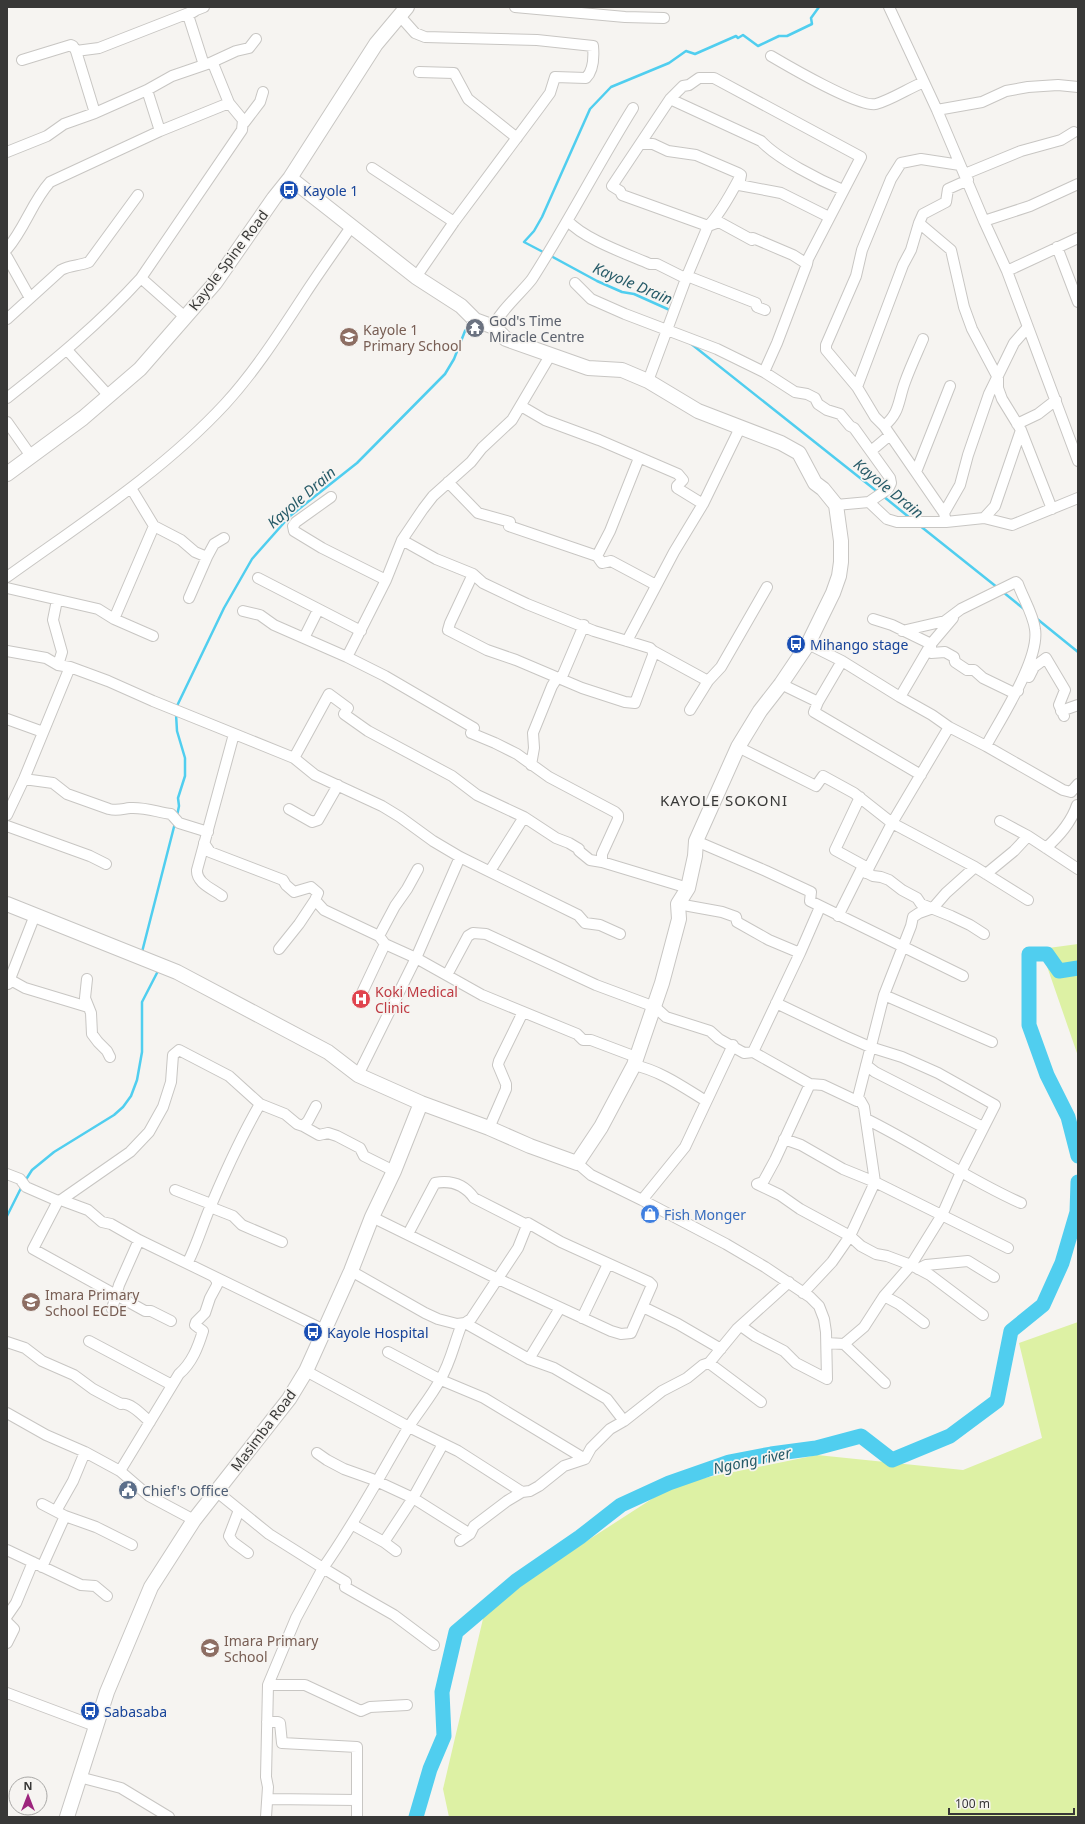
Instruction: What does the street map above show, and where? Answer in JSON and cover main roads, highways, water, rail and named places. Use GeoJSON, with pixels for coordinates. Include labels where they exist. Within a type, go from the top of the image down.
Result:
{"type":"FeatureCollection","features":[{"type":"Feature","properties":{"kind":"waterway","name":"Kayole Drain"},"geometry":{"type":"LineString","coordinates":[[545,253],[524,242],[534,231],[542,217],[590,109],[611,87],[669,63],[686,51],[695,54],[736,36],[738,38],[743,35],[758,46],[779,36],[787,36],[812,24],[811,18],[819,7]]}},
{"type":"Feature","properties":{"kind":"waterway","name":"Kayole Drain"},"geometry":{"type":"LineString","coordinates":[[549,255],[597,281],[622,292],[634,294],[672,311]]}},
{"type":"Feature","properties":{"kind":"waterway","name":"Kayole Drain"},"geometry":{"type":"LineString","coordinates":[[176,708],[224,608],[252,559],[290,516],[357,463],[445,374],[454,359],[465,331],[471,323]]}},
{"type":"Feature","properties":{"kind":"waterway","name":"Kayole Drain"},"geometry":{"type":"LineString","coordinates":[[690,343],[879,493]]}},
{"type":"Feature","properties":{"kind":"waterway","name":"Kayole Drain"},"geometry":{"type":"LineString","coordinates":[[883,496],[910,518]]}},
{"type":"Feature","properties":{"kind":"waterway","name":"Kayole Drain"},"geometry":{"type":"LineString","coordinates":[[919,525],[998,588]]}},
{"type":"Feature","properties":{"kind":"waterway","name":"Kayole Drain"},"geometry":{"type":"LineString","coordinates":[[1003,592],[1024,609]]}},
{"type":"Feature","properties":{"kind":"waterway","name":"Kayole Drain"},"geometry":{"type":"LineString","coordinates":[[1036,618],[1078,652]]}},
{"type":"Feature","properties":{"kind":"waterway"},"geometry":{"type":"LineString","coordinates":[[176,714],[177,731],[185,758],[185,776],[178,798],[179,806],[177,816]]}},
{"type":"Feature","properties":{"kind":"waterway"},"geometry":{"type":"LineString","coordinates":[[143,953],[142,952],[175,823]]}},
{"type":"Feature","properties":{"kind":"waterway","name":"Ngong river"},"geometry":{"type":"LineString","coordinates":[[1078,968],[1059,971],[1047,954],[1029,954],[1029,1025],[1047,1075],[1068,1117],[1078,1156]]}},
{"type":"Feature","properties":{"kind":"waterway"},"geometry":{"type":"LineString","coordinates":[[25,1181],[32,1170],[54,1152],[114,1115],[123,1107],[131,1096],[137,1080],[142,1052],[142,1002],[159,969]]}},
{"type":"Feature","properties":{"kind":"waterway","name":"Ngong river"},"geometry":{"type":"LineString","coordinates":[[416,1817],[430,1769],[444,1736],[442,1692],[456,1632],[516,1581],[580,1537],[621,1505],[669,1483],[729,1462],[771,1454],[816,1448],[861,1436],[892,1460],[950,1436],[997,1401],[1011,1331],[1043,1305],[1062,1263],[1077,1212],[1078,1182]]}},
{"type":"Feature","properties":{"kind":"waterway"},"geometry":{"type":"LineString","coordinates":[[7,1216],[22,1186]]}},
{"type":"Feature","properties":{"kind":"place","name":"Kayole 1"},"geometry":{"type":"Point","coordinates":[289,190]}},
{"type":"Feature","properties":{"kind":"place","name":"God's Time Miracle Centre"},"geometry":{"type":"Point","coordinates":[475,328]}},
{"type":"Feature","properties":{"kind":"place","name":"Kayole 1 Primary School"},"geometry":{"type":"Point","coordinates":[349,337]}},
{"type":"Feature","properties":{"kind":"place","name":"Mihango stage"},"geometry":{"type":"Point","coordinates":[796,644]}},
{"type":"Feature","properties":{"kind":"place","name":"Koki Medical Clinic"},"geometry":{"type":"Point","coordinates":[361,999]}},
{"type":"Feature","properties":{"kind":"place","name":"Fish Monger"},"geometry":{"type":"Point","coordinates":[650,1214]}},
{"type":"Feature","properties":{"kind":"place","name":"Imara Primary School ECDE"},"geometry":{"type":"Point","coordinates":[31,1302]}},
{"type":"Feature","properties":{"kind":"place","name":"Kayole Hospital"},"geometry":{"type":"Point","coordinates":[313,1332]}},
{"type":"Feature","properties":{"kind":"place","name":"Chief's Office"},"geometry":{"type":"Point","coordinates":[128,1490]}},
{"type":"Feature","properties":{"kind":"place","name":"Imara Primary School"},"geometry":{"type":"Point","coordinates":[210,1648]}},
{"type":"Feature","properties":{"kind":"place","name":"Sabasaba"},"geometry":{"type":"Point","coordinates":[90,1711]}},
{"type":"Feature","properties":{"kind":"district","name":"KAYOLE SOKONI"},"geometry":{"type":"Point","coordinates":[724,800]}}]}
